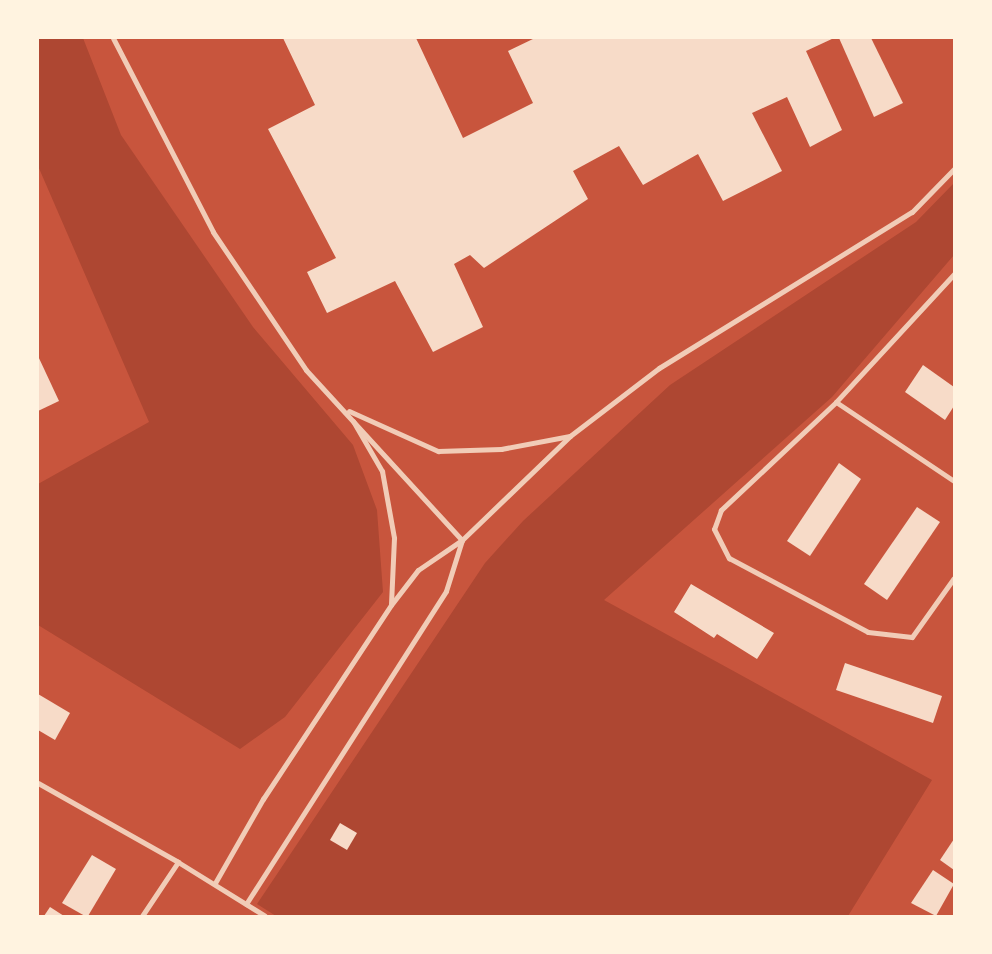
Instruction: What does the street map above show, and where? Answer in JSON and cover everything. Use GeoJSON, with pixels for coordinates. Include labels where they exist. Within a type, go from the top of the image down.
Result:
{"type":"FeatureCollection","features":[{"type":"Feature","properties":{"kind":"street"},"geometry":{"type":"LineString","coordinates":[[113,38],[212,232],[306,370],[346,410],[462,540]]}},
{"type":"Feature","properties":{"kind":"street"},"geometry":{"type":"LineString","coordinates":[[214,883],[263,799],[391,605],[418,570],[462,540],[570,436],[664,366],[912,212],[954,169]]}},
{"type":"Feature","properties":{"kind":"street"},"geometry":{"type":"LineString","coordinates":[[954,274],[836,402],[721,510],[714,529],[729,558],[868,632],[902,638],[912,637],[954,578]]}},
{"type":"Feature","properties":{"kind":"street"},"geometry":{"type":"LineString","coordinates":[[836,402],[954,481]]}},
{"type":"Feature","properties":{"kind":"street"},"geometry":{"type":"LineString","coordinates":[[346,410],[438,451],[501,449],[570,436]]}},
{"type":"Feature","properties":{"kind":"street"},"geometry":{"type":"LineString","coordinates":[[346,410],[382,472],[394,538],[391,605]]}},
{"type":"Feature","properties":{"kind":"street"},"geometry":{"type":"LineString","coordinates":[[246,904],[446,591],[462,540]]}},
{"type":"Feature","properties":{"kind":"street"},"geometry":{"type":"LineString","coordinates":[[38,784],[178,862],[265,916]]}},
{"type":"Feature","properties":{"kind":"street"},"geometry":{"type":"LineString","coordinates":[[142,916],[178,862]]}},
{"type":"Feature","properties":{"kind":"shaded area"},"geometry":{"type":"Polygon","coordinates":[[[38,38],[83,38],[121,135],[253,327],[353,445],[377,510],[383,592],[285,717],[240,749],[38,625],[38,484],[149,422],[38,166],[38,38]]]}},
{"type":"Feature","properties":{"kind":"shaded area"},"geometry":{"type":"Polygon","coordinates":[[[954,183],[954,255],[832,397],[604,600],[932,780],[848,916],[276,916],[257,904],[485,563],[523,521],[670,385],[916,222],[954,183]]]}},
{"type":"Feature","properties":{"kind":"building"},"geometry":{"type":"Polygon","coordinates":[[[283,38],[416,38],[463,138],[533,103],[508,51],[535,38],[834,38],[806,51],[842,130],[810,147],[787,97],[752,113],[782,171],[723,201],[698,154],[643,185],[619,146],[573,171],[588,199],[484,268],[470,255],[454,264],[483,327],[433,352],[395,281],[327,313],[307,272],[336,258],[268,129],[315,105],[283,38]]]}},
{"type":"Feature","properties":{"kind":"building"},"geometry":{"type":"Polygon","coordinates":[[[839,38],[871,38],[903,103],[874,117],[839,38]]]}},
{"type":"Feature","properties":{"kind":"building"},"geometry":{"type":"Polygon","coordinates":[[[38,356],[59,401],[38,411],[38,356]]]}},
{"type":"Feature","properties":{"kind":"building"},"geometry":{"type":"Polygon","coordinates":[[[923,365],[954,387],[954,406],[945,420],[905,392],[923,365]]]}},
{"type":"Feature","properties":{"kind":"building"},"geometry":{"type":"Polygon","coordinates":[[[839,463],[861,479],[810,556],[787,541],[839,463]]]}},
{"type":"Feature","properties":{"kind":"building"},"geometry":{"type":"Polygon","coordinates":[[[917,507],[940,522],[887,600],[864,584],[917,507]]]}},
{"type":"Feature","properties":{"kind":"building"},"geometry":{"type":"Polygon","coordinates":[[[691,584],[774,633],[757,659],[717,634],[714,638],[674,612],[691,584]]]}},
{"type":"Feature","properties":{"kind":"building"},"geometry":{"type":"Polygon","coordinates":[[[845,663],[942,696],[933,723],[836,690],[845,663]]]}},
{"type":"Feature","properties":{"kind":"building"},"geometry":{"type":"Polygon","coordinates":[[[38,694],[70,713],[55,740],[38,730],[38,694]]]}},
{"type":"Feature","properties":{"kind":"building"},"geometry":{"type":"Polygon","coordinates":[[[340,823],[357,833],[347,850],[330,840],[340,823]]]}},
{"type":"Feature","properties":{"kind":"building"},"geometry":{"type":"Polygon","coordinates":[[[954,839],[954,870],[940,860],[954,839]]]}},
{"type":"Feature","properties":{"kind":"building"},"geometry":{"type":"Polygon","coordinates":[[[92,855],[116,869],[88,916],[85,916],[62,903],[92,855]]]}},
{"type":"Feature","properties":{"kind":"building"},"geometry":{"type":"Polygon","coordinates":[[[933,870],[954,884],[936,916],[911,903],[933,870]]]}},
{"type":"Feature","properties":{"kind":"building"},"geometry":{"type":"Polygon","coordinates":[[[50,907],[64,916],[44,916],[50,907]]]}}]}
